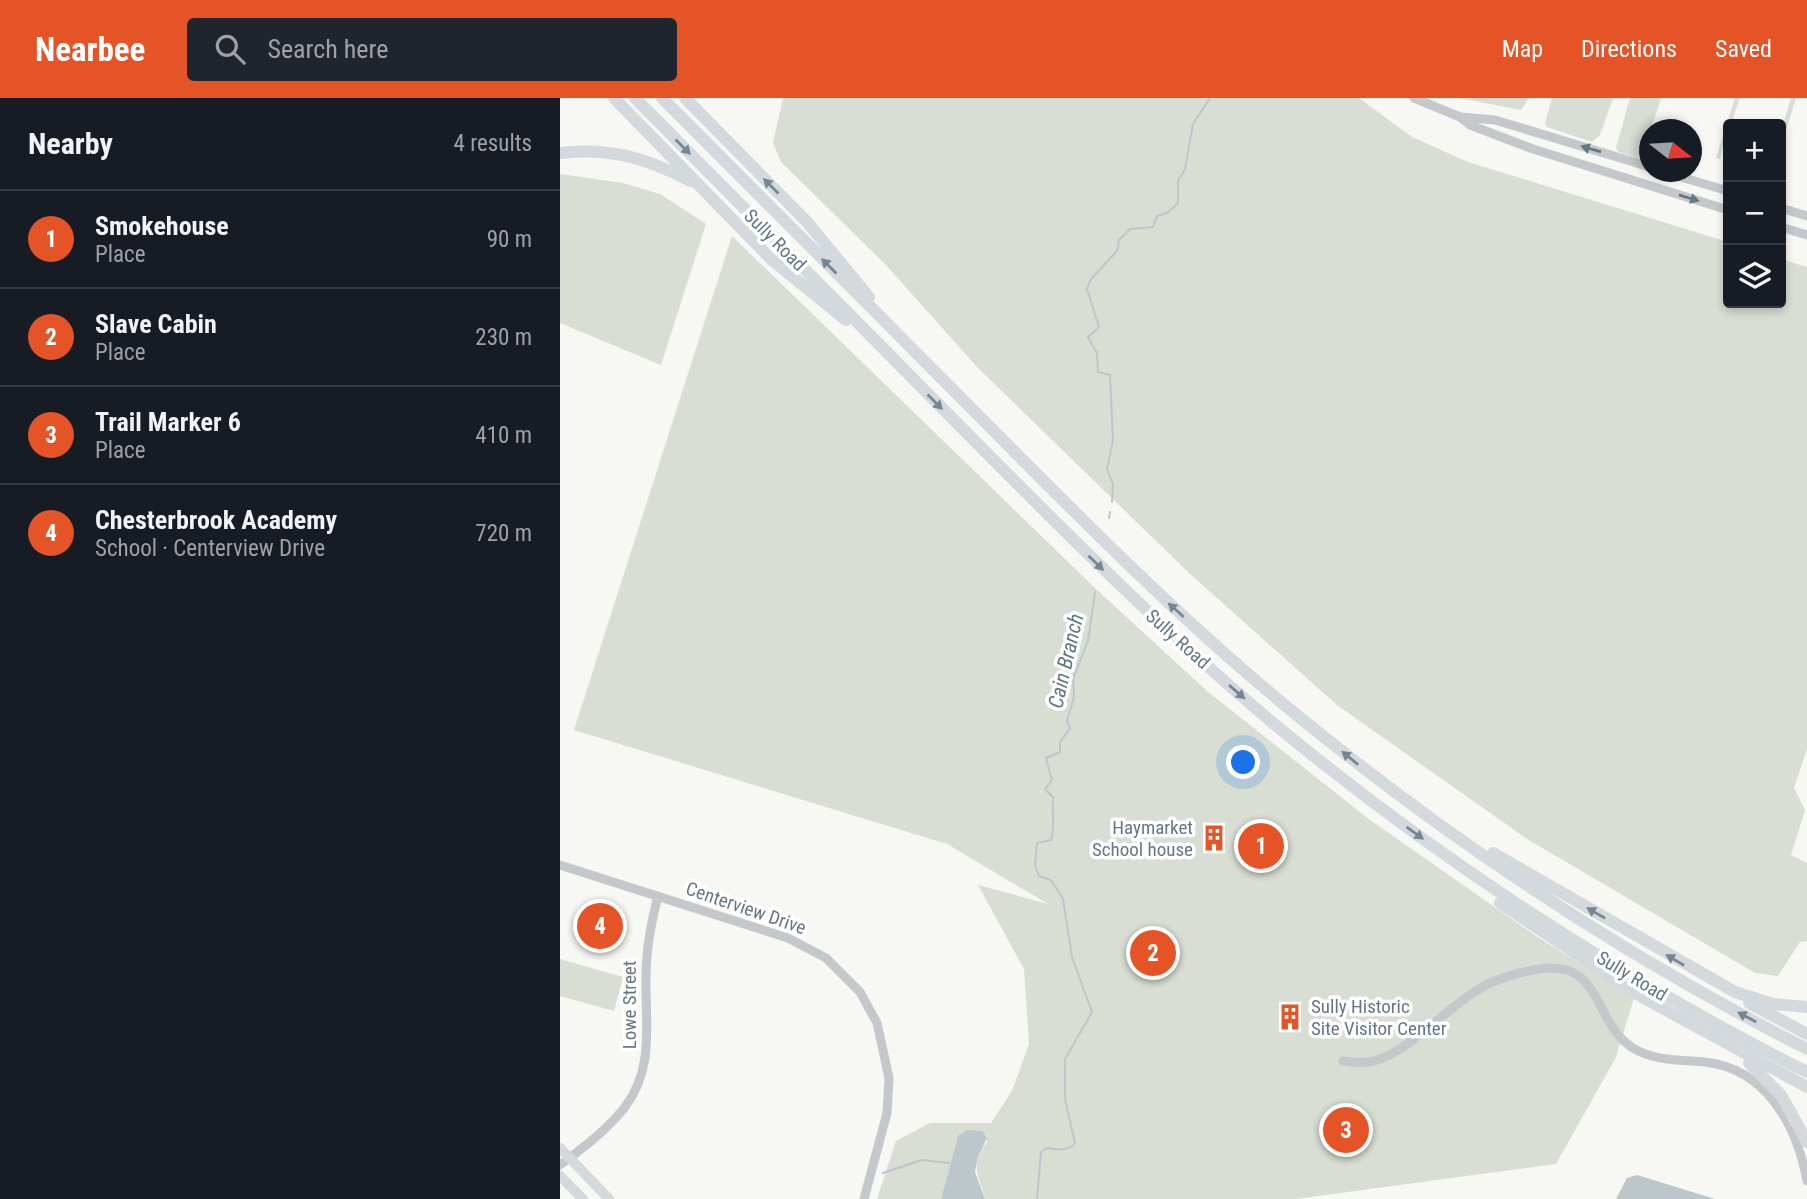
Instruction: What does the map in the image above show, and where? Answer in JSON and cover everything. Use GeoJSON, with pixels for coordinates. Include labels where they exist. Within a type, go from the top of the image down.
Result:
{"type":"FeatureCollection","features":[{"type":"Feature","properties":{"kind":"highway"},"geometry":{"type":"LineString","coordinates":[[614,98],[788,274],[887,353]]}},
{"type":"Feature","properties":{"kind":"highway","name":"Sully Road"},"geometry":{"type":"LineString","coordinates":[[635,98],[1093,559],[1197,657],[1326,766],[1462,867],[1612,964],[1807,1073]]}},
{"type":"Feature","properties":{"kind":"highway","name":"Sully Road"},"geometry":{"type":"LineString","coordinates":[[662,98],[1169,603],[1297,715],[1404,799],[1599,932],[1707,996],[1807,1049]]}},
{"type":"Feature","properties":{"kind":"highway"},"geometry":{"type":"LineString","coordinates":[[685,98],[823,240],[912,348]]}},
{"type":"Feature","properties":{"kind":"highway"},"geometry":{"type":"LineString","coordinates":[[697,98],[726,140]]}},
{"type":"Feature","properties":{"kind":"highway"},"geometry":{"type":"LineString","coordinates":[[560,153],[597,150],[633,156],[660,165],[702,188]]}},
{"type":"Feature","properties":{"kind":"highway"},"geometry":{"type":"LineString","coordinates":[[1404,799],[1440,815],[1514,867],[1807,1034]]}},
{"type":"Feature","properties":{"kind":"highway"},"geometry":{"type":"LineString","coordinates":[[1462,867],[1500,903],[1581,959],[1712,1037],[1807,1087]]}},
{"type":"Feature","properties":{"kind":"highway"},"geometry":{"type":"LineString","coordinates":[[1696,972],[1754,999],[1807,1007]]}},
{"type":"Feature","properties":{"kind":"highway"},"geometry":{"type":"LineString","coordinates":[[1712,1037],[1754,1067],[1774,1087],[1793,1113],[1807,1142]]}},
{"type":"Feature","properties":{"kind":"main road"},"geometry":{"type":"LineString","coordinates":[[560,1148],[564,1162],[609,1199]]}},
{"type":"Feature","properties":{"kind":"main road"},"geometry":{"type":"LineString","coordinates":[[560,1176],[583,1199]]}},
{"type":"Feature","properties":{"kind":"street"},"geometry":{"type":"LineString","coordinates":[[1413,98],[1460,117],[1470,125],[1528,147],[1723,208]]}},
{"type":"Feature","properties":{"kind":"street"},"geometry":{"type":"LineString","coordinates":[[1460,117],[1495,120],[1639,164]]}},
{"type":"Feature","properties":{"kind":"street"},"geometry":{"type":"LineString","coordinates":[[1698,182],[1723,190]]}},
{"type":"Feature","properties":{"kind":"street"},"geometry":{"type":"LineString","coordinates":[[1786,210],[1807,216]]}},
{"type":"Feature","properties":{"kind":"street"},"geometry":{"type":"LineString","coordinates":[[1786,229],[1807,235]]}},
{"type":"Feature","properties":{"kind":"street","name":"Centerview Drive"},"geometry":{"type":"LineString","coordinates":[[560,865],[799,943],[826,958],[860,992],[877,1023],[889,1078],[887,1113],[864,1199]]}},
{"type":"Feature","properties":{"kind":"street","name":"Lowe Street"},"geometry":{"type":"LineString","coordinates":[[564,1162],[616,1117],[631,1097],[643,1071],[648,1044],[647,951],[658,896]]}},
{"type":"Feature","properties":{"kind":"street"},"geometry":{"type":"LineString","coordinates":[[1343,1061],[1368,1062],[1392,1054],[1485,985],[1537,969],[1559,968],[1585,980],[1614,1030],[1635,1049],[1665,1059],[1725,1066],[1761,1086],[1777,1104],[1791,1128],[1800,1147],[1807,1181]]}},
{"type":"Feature","properties":{"kind":"shaded area"},"geometry":{"type":"Polygon","coordinates":[[[783,98],[1359,98],[1412,137],[1468,162],[1723,240],[1723,308],[1786,308],[1786,261],[1807,267],[1807,749],[1794,788],[1805,810],[1791,855],[1807,863],[1807,941],[1800,942],[1778,976],[1755,973],[1527,839],[1337,705],[1189,573],[978,368],[885,264],[781,162],[773,143],[783,98]]]}},
{"type":"Feature","properties":{"kind":"shaded area"},"geometry":{"type":"Polygon","coordinates":[[[1459,98],[1529,98],[1521,110],[1459,98]]]}},
{"type":"Feature","properties":{"kind":"shaded area"},"geometry":{"type":"Polygon","coordinates":[[[1552,98],[1613,98],[1600,135],[1592,142],[1547,127],[1545,123],[1552,98]]]}},
{"type":"Feature","properties":{"kind":"shaded area"},"geometry":{"type":"Polygon","coordinates":[[[1630,98],[1661,98],[1654,119],[1639,119],[1639,159],[1619,152],[1616,148],[1630,98]]]}},
{"type":"Feature","properties":{"kind":"shaded area"},"geometry":{"type":"Polygon","coordinates":[[[1735,98],[1740,98],[1733,119],[1728,119],[1735,98]]]}},
{"type":"Feature","properties":{"kind":"shaded area"},"geometry":{"type":"Polygon","coordinates":[[[1791,98],[1796,98],[1786,131],[1785,119],[1791,98]]]}},
{"type":"Feature","properties":{"kind":"shaded area"},"geometry":{"type":"Polygon","coordinates":[[[1723,136],[1720,159],[1716,158],[1723,136]]]}},
{"type":"Feature","properties":{"kind":"shaded area"},"geometry":{"type":"Polygon","coordinates":[[[560,174],[623,183],[660,194],[706,224],[661,365],[560,323],[560,174]]]}},
{"type":"Feature","properties":{"kind":"shaded area"},"geometry":{"type":"Polygon","coordinates":[[[732,236],[1096,589],[1207,691],[1370,820],[1536,936],[1634,998],[1616,1057],[1556,1164],[1296,1199],[985,1199],[977,1164],[987,1142],[986,1135],[956,1143],[941,1199],[877,1199],[896,1141],[930,1123],[991,1123],[1012,1091],[1029,1044],[1024,969],[978,885],[1048,904],[947,844],[574,730],[732,236]]]}},
{"type":"Feature","properties":{"kind":"shaded area"},"geometry":{"type":"Polygon","coordinates":[[[560,959],[623,977],[614,1011],[560,996],[560,959]]]}},
{"type":"Feature","properties":{"kind":"shaded area"},"geometry":{"type":"Polygon","coordinates":[[[967,1130],[982,1131],[987,1138],[978,1157],[975,1172],[985,1199],[941,1199],[958,1136],[967,1130]]]}},
{"type":"Feature","properties":{"kind":"shaded area"},"geometry":{"type":"Polygon","coordinates":[[[1637,1175],[1715,1199],[1616,1199],[1627,1178],[1637,1175]]]}},
{"type":"Feature","properties":{"kind":"waterway","name":"Cain Branch"},"geometry":{"type":"LineString","coordinates":[[1112,502],[1113,484],[1107,469],[1113,440],[1110,375],[1098,372],[1097,353],[1088,337],[1099,327],[1087,289],[1091,279],[1117,251],[1119,240],[1130,229],[1153,227],[1157,216],[1167,213],[1178,203],[1178,181],[1185,169],[1193,124],[1210,98]]}},
{"type":"Feature","properties":{"kind":"waterway","name":"Cain Branch"},"geometry":{"type":"LineString","coordinates":[[1109,518],[1110,512]]}},
{"type":"Feature","properties":{"kind":"waterway","name":"Cain Branch"},"geometry":{"type":"LineString","coordinates":[[1037,1199],[1041,1152],[1047,1148],[1066,1149],[1075,1143],[1065,1099],[1065,1059],[1092,1012],[1072,957],[1063,899],[1051,880],[1039,876],[1035,866],[1037,843],[1051,840],[1053,832],[1053,797],[1045,789],[1052,780],[1046,758],[1060,752],[1060,742],[1070,728],[1067,721],[1074,697],[1073,679],[1088,641],[1095,592]]}},
{"type":"Feature","properties":{"kind":"waterway"},"geometry":{"type":"LineString","coordinates":[[883,1173],[922,1160],[949,1163]]}},
{"type":"Feature","properties":{"kind":"place","name":"Haymarket School house"},"geometry":{"type":"Point","coordinates":[1214,838]}},
{"type":"Feature","properties":{"kind":"place","name":"Smokehouse"},"geometry":{"type":"Point","coordinates":[1261,846]}},
{"type":"Feature","properties":{"kind":"place","name":"Chesterbrook Academy"},"geometry":{"type":"Point","coordinates":[600,926]}},
{"type":"Feature","properties":{"kind":"place","name":"Slave Cabin"},"geometry":{"type":"Point","coordinates":[1153,953]}},
{"type":"Feature","properties":{"kind":"place","name":"Sully Historic Site Visitor Center"},"geometry":{"type":"Point","coordinates":[1290,1017]}},
{"type":"Feature","properties":{"kind":"place","name":"Trail Marker 6"},"geometry":{"type":"Point","coordinates":[1346,1130]}}]}
